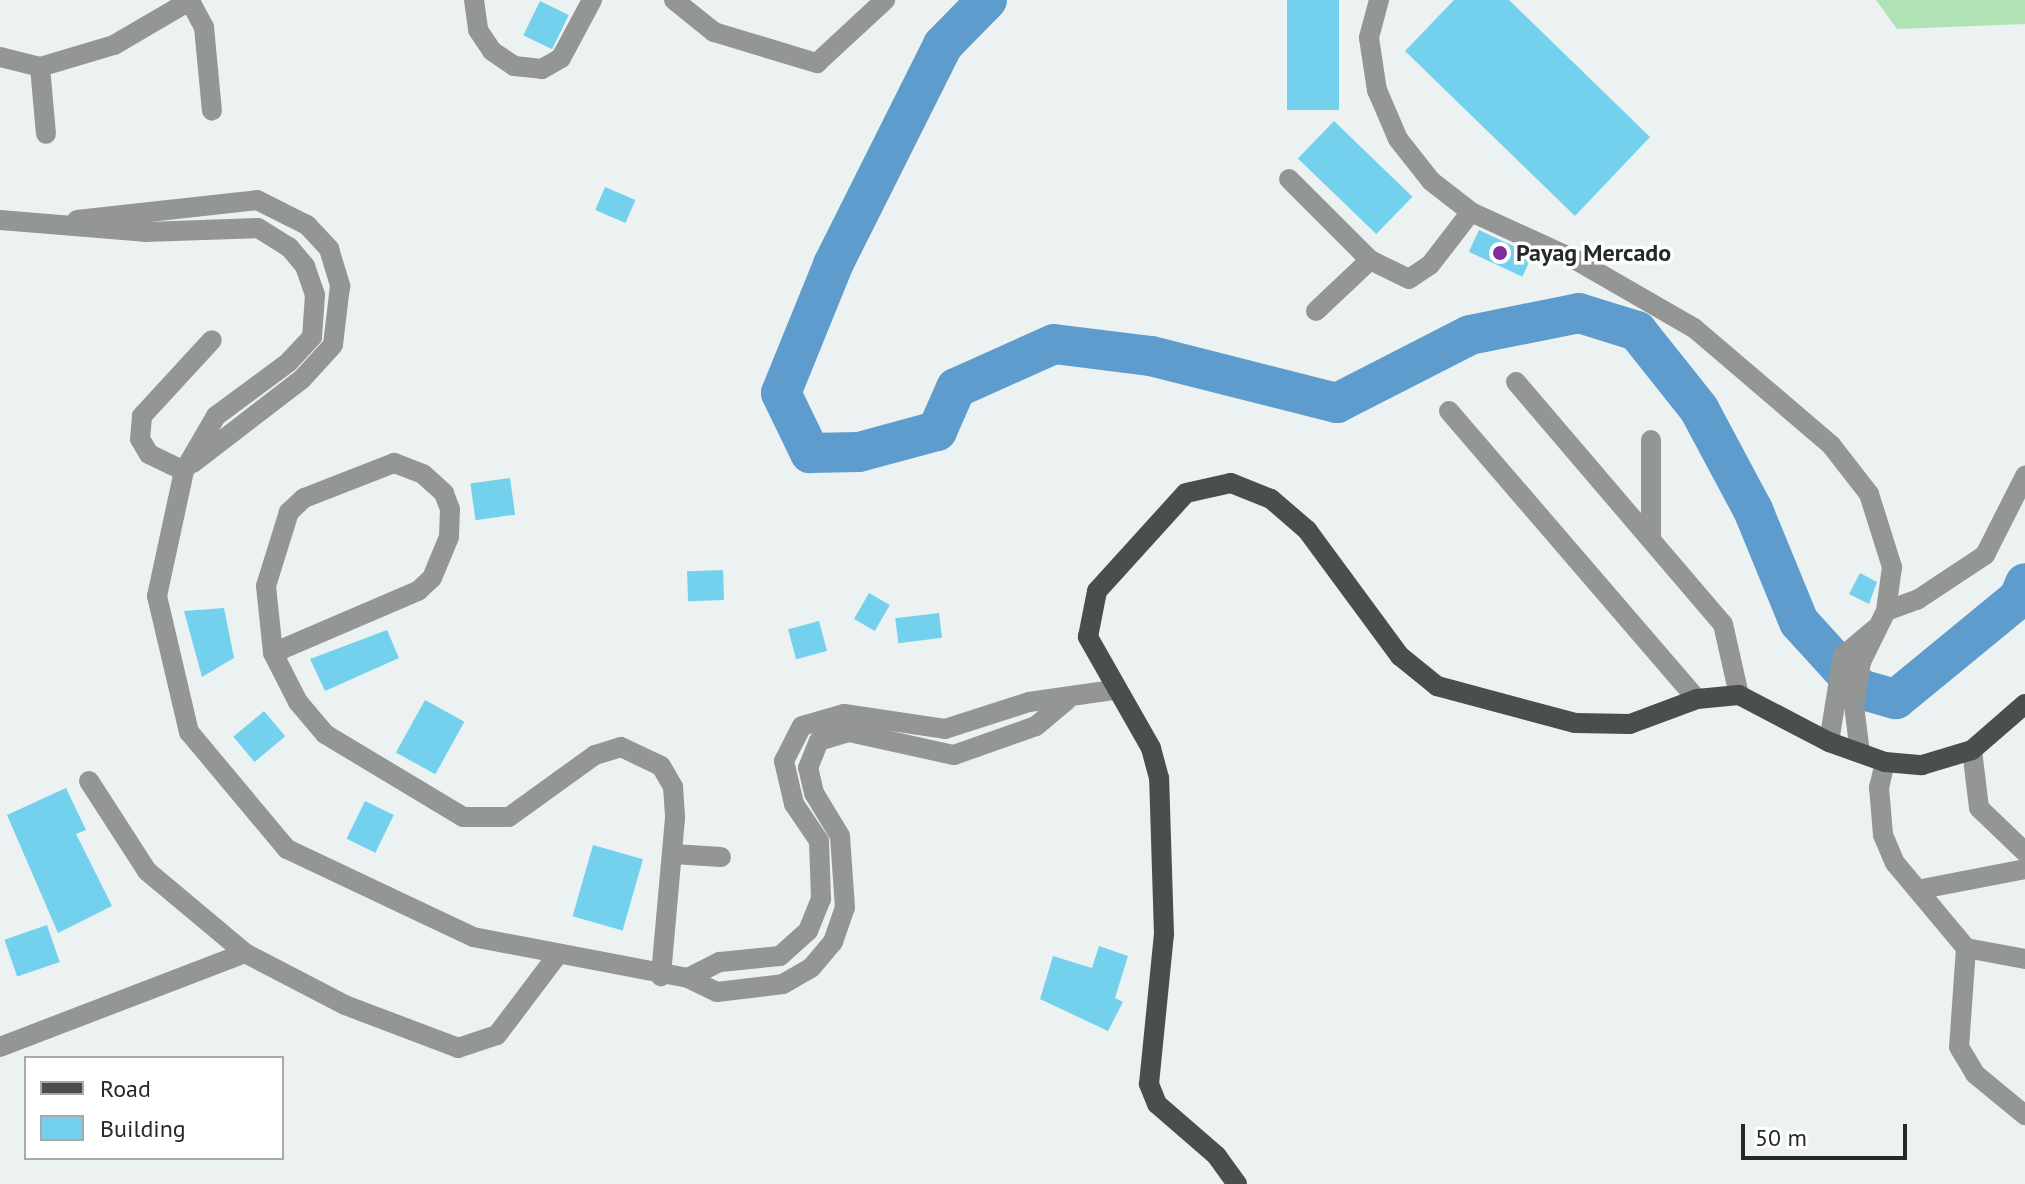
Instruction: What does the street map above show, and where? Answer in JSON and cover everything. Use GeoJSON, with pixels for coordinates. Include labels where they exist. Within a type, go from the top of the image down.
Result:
{"type":"FeatureCollection","features":[{"type":"Feature","properties":{"kind":"main road"},"geometry":{"type":"LineString","coordinates":[[1237,1184],[1217,1156],[1157,1104],[1149,1084],[1147,1060],[1163,984],[1163,818],[1151,748],[1113,690],[1088,637],[1097,591],[1164,511],[1186,493],[1231,483],[1271,499],[1307,530],[1400,656],[1437,686],[1601,728],[1630,724],[1697,699],[1739,695],[1829,742],[1885,762],[1922,765],[1972,750],[2025,704]]}},
{"type":"Feature","properties":{"kind":"street"},"geometry":{"type":"LineString","coordinates":[[0,57],[40,67],[114,45],[190,0],[204,27],[212,111]]}},
{"type":"Feature","properties":{"kind":"street"},"geometry":{"type":"LineString","coordinates":[[474,0],[478,30],[492,51],[514,66],[542,69],[561,58],[592,0]]}},
{"type":"Feature","properties":{"kind":"street"},"geometry":{"type":"LineString","coordinates":[[686,3],[714,32],[817,63],[885,0]]}},
{"type":"Feature","properties":{"kind":"street"},"geometry":{"type":"LineString","coordinates":[[1379,0],[1369,38],[1377,90],[1398,139],[1431,181],[1471,212],[1563,253],[1694,328],[1831,445],[1869,494],[1889,544],[1880,620]]}},
{"type":"Feature","properties":{"kind":"street"},"geometry":{"type":"LineString","coordinates":[[40,67],[46,134]]}},
{"type":"Feature","properties":{"kind":"street"},"geometry":{"type":"LineString","coordinates":[[1289,179],[1370,260],[1409,279],[1430,265],[1471,212]]}},
{"type":"Feature","properties":{"kind":"street"},"geometry":{"type":"LineString","coordinates":[[39,226],[137,209],[257,200],[307,225],[329,249],[340,286],[333,345],[302,379],[184,471]]}},
{"type":"Feature","properties":{"kind":"street"},"geometry":{"type":"LineString","coordinates":[[0,220],[39,226],[258,228],[289,247],[305,266],[315,295],[312,337],[289,362],[216,416],[184,471],[157,596],[189,732],[287,849],[473,937],[556,957],[688,978],[717,992],[783,984],[811,968],[833,942],[845,908],[840,836],[814,793],[808,768],[819,741],[849,732],[954,755],[1036,726],[1067,700]]}},
{"type":"Feature","properties":{"kind":"street"},"geometry":{"type":"LineString","coordinates":[[1316,311],[1370,260]]}},
{"type":"Feature","properties":{"kind":"street"},"geometry":{"type":"LineString","coordinates":[[184,471],[149,454],[140,439],[142,416],[212,340]]}},
{"type":"Feature","properties":{"kind":"street"},"geometry":{"type":"LineString","coordinates":[[1516,382],[1723,624],[1739,695]]}},
{"type":"Feature","properties":{"kind":"street"},"geometry":{"type":"LineString","coordinates":[[1449,411],[1697,699]]}},
{"type":"Feature","properties":{"kind":"street"},"geometry":{"type":"LineString","coordinates":[[1651,440],[1651,537]]}},
{"type":"Feature","properties":{"kind":"street"},"geometry":{"type":"LineString","coordinates":[[273,653],[418,591],[441,562],[449,537],[444,493],[423,474],[394,463],[304,498],[289,512],[266,586],[273,653],[325,734],[463,817],[509,817],[595,755],[621,747],[640,752],[661,766],[673,787],[673,854],[661,976]]}},
{"type":"Feature","properties":{"kind":"street"},"geometry":{"type":"LineString","coordinates":[[1829,742],[1845,700],[1852,659],[1880,620],[1917,600],[1985,555],[2025,476]]}},
{"type":"Feature","properties":{"kind":"street"},"geometry":{"type":"LineString","coordinates":[[688,978],[720,962],[780,956],[808,931],[821,899],[819,841],[794,804],[784,761],[802,726],[844,714],[945,729],[1029,702],[1067,700],[1113,690]]}},
{"type":"Feature","properties":{"kind":"street"},"geometry":{"type":"LineString","coordinates":[[1845,700],[1860,753]]}},
{"type":"Feature","properties":{"kind":"street"},"geometry":{"type":"LineString","coordinates":[[945,729],[954,755]]}},
{"type":"Feature","properties":{"kind":"street"},"geometry":{"type":"LineString","coordinates":[[1972,750],[1979,808],[2025,852]]}},
{"type":"Feature","properties":{"kind":"street"},"geometry":{"type":"LineString","coordinates":[[1885,762],[1879,787],[1883,835],[1895,863],[1922,889],[1966,948],[1959,1047],[1975,1074],[2025,1115]]}},
{"type":"Feature","properties":{"kind":"street"},"geometry":{"type":"LineString","coordinates":[[89,781],[147,871],[245,953],[345,1005],[458,1048],[497,1035],[556,957]]}},
{"type":"Feature","properties":{"kind":"street"},"geometry":{"type":"LineString","coordinates":[[673,854],[721,857]]}},
{"type":"Feature","properties":{"kind":"street"},"geometry":{"type":"LineString","coordinates":[[1922,889],[2025,869]]}},
{"type":"Feature","properties":{"kind":"street"},"geometry":{"type":"LineString","coordinates":[[1966,948],[2025,959]]}},
{"type":"Feature","properties":{"kind":"street"},"geometry":{"type":"LineString","coordinates":[[0,1047],[245,953]]}},
{"type":"Feature","properties":{"kind":"green space"},"geometry":{"type":"Polygon","coordinates":[[[1876,0],[2025,0],[2025,24],[1897,29],[1876,0]]]}},
{"type":"Feature","properties":{"kind":"building"},"geometry":{"type":"Polygon","coordinates":[[[1287,0],[1339,0],[1339,110],[1287,110],[1287,0]]]}},
{"type":"Feature","properties":{"kind":"building"},"geometry":{"type":"Polygon","coordinates":[[[1454,0],[1509,0],[1650,137],[1575,216],[1405,51],[1454,0]]]}},
{"type":"Feature","properties":{"kind":"building"},"geometry":{"type":"Polygon","coordinates":[[[540,1],[569,15],[552,49],[523,35],[540,1]]]}},
{"type":"Feature","properties":{"kind":"building"},"geometry":{"type":"Polygon","coordinates":[[[1334,121],[1412,197],[1376,234],[1298,158],[1334,121]]]}},
{"type":"Feature","properties":{"kind":"building"},"geometry":{"type":"Polygon","coordinates":[[[605,187],[635,200],[626,223],[595,210],[605,187]]]}},
{"type":"Feature","properties":{"kind":"building","name":"Payag Mercado"},"geometry":{"type":"Polygon","coordinates":[[[1479,230],[1532,255],[1522,277],[1469,252],[1479,230]]]}},
{"type":"Feature","properties":{"kind":"building"},"geometry":{"type":"Polygon","coordinates":[[[510,478],[515,515],[476,520],[470,484],[510,478]]]}},
{"type":"Feature","properties":{"kind":"building"},"geometry":{"type":"Polygon","coordinates":[[[723,570],[724,600],[688,601],[687,571],[723,570]]]}},
{"type":"Feature","properties":{"kind":"building"},"geometry":{"type":"Polygon","coordinates":[[[1860,573],[1877,582],[1869,604],[1849,594],[1860,573]]]}},
{"type":"Feature","properties":{"kind":"building"},"geometry":{"type":"Polygon","coordinates":[[[869,593],[890,605],[875,631],[854,619],[869,593]]]}},
{"type":"Feature","properties":{"kind":"building"},"geometry":{"type":"Polygon","coordinates":[[[224,608],[234,658],[202,677],[184,611],[224,608]]]}},
{"type":"Feature","properties":{"kind":"building"},"geometry":{"type":"Polygon","coordinates":[[[939,613],[942,638],[898,643],[895,618],[939,613]]]}},
{"type":"Feature","properties":{"kind":"building"},"geometry":{"type":"Polygon","coordinates":[[[819,621],[827,651],[796,659],[788,629],[819,621]]]}},
{"type":"Feature","properties":{"kind":"building"},"geometry":{"type":"Polygon","coordinates":[[[387,630],[399,658],[325,691],[310,659],[387,630]]]}},
{"type":"Feature","properties":{"kind":"building"},"geometry":{"type":"Polygon","coordinates":[[[425,700],[464,722],[435,774],[396,752],[425,700]]]}},
{"type":"Feature","properties":{"kind":"building"},"geometry":{"type":"Polygon","coordinates":[[[264,711],[285,736],[255,762],[233,737],[264,711]]]}},
{"type":"Feature","properties":{"kind":"building"},"geometry":{"type":"Polygon","coordinates":[[[66,788],[86,830],[76,834],[112,906],[58,933],[7,815],[66,788]]]}},
{"type":"Feature","properties":{"kind":"building"},"geometry":{"type":"Polygon","coordinates":[[[365,801],[394,815],[375,853],[347,839],[365,801]]]}},
{"type":"Feature","properties":{"kind":"building"},"geometry":{"type":"Polygon","coordinates":[[[593,845],[643,859],[623,930],[573,916],[593,845]]]}},
{"type":"Feature","properties":{"kind":"building"},"geometry":{"type":"Polygon","coordinates":[[[47,925],[60,962],[17,977],[4,940],[47,925]]]}},
{"type":"Feature","properties":{"kind":"building"},"geometry":{"type":"Polygon","coordinates":[[[1099,946],[1128,956],[1115,998],[1123,1002],[1108,1031],[1040,999],[1053,956],[1092,968],[1099,946]]]}},
{"type":"Feature","properties":{"kind":"waterway"},"geometry":{"type":"LineString","coordinates":[[987,0],[943,45],[833,265],[781,393],[810,453],[859,452],[937,431],[956,388],[1054,344],[1151,356],[1337,403],[1470,335],[1579,313],[1637,331],[1699,409],[1753,510],[1799,622],[1860,689],[1896,699],[2019,598],[2025,583]]}},
{"type":"Feature","properties":{"kind":"place","name":"Payag Mercado"},"geometry":{"type":"Point","coordinates":[1500,253]}}]}
